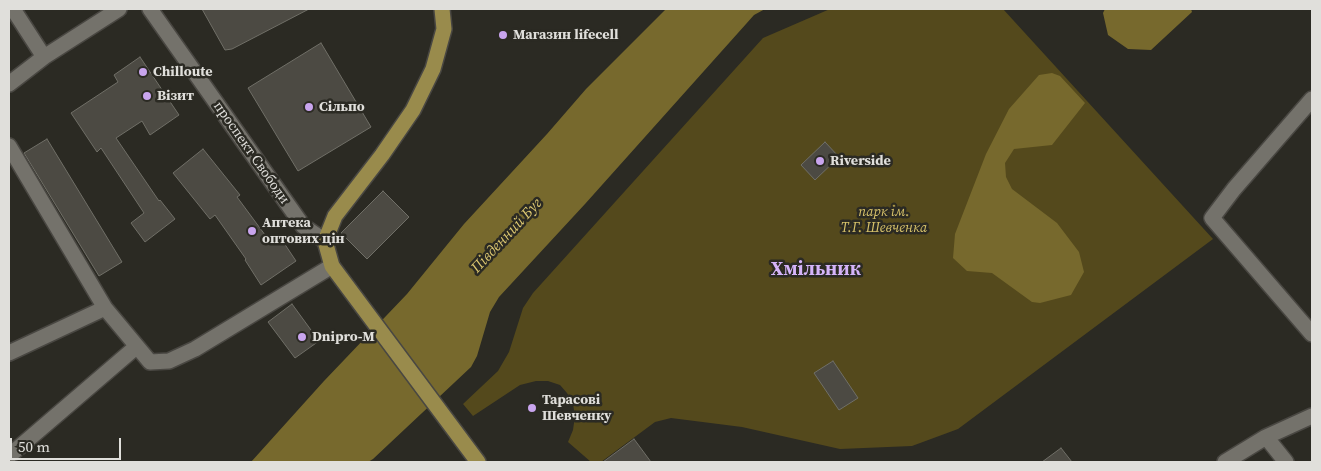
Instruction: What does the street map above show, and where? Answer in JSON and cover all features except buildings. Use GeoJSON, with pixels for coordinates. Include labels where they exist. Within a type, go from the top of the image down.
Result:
{"type":"FeatureCollection","features":[{"type":"Feature","properties":{"kind":"main road"},"geometry":{"type":"LineString","coordinates":[[442,9],[444,29],[433,69],[413,110],[382,156],[335,216],[324,241],[332,266],[478,462]]}},
{"type":"Feature","properties":{"kind":"street"},"geometry":{"type":"LineString","coordinates":[[13,9],[44,58]]}},
{"type":"Feature","properties":{"kind":"street"},"geometry":{"type":"LineString","coordinates":[[9,84],[44,58],[119,9]]}},
{"type":"Feature","properties":{"kind":"street","name":"проспект Свободи"},"geometry":{"type":"LineString","coordinates":[[150,9],[303,226],[324,241]]}},
{"type":"Feature","properties":{"kind":"street"},"geometry":{"type":"LineString","coordinates":[[1312,99],[1212,218],[1312,334]]}},
{"type":"Feature","properties":{"kind":"street"},"geometry":{"type":"LineString","coordinates":[[9,146],[105,308],[150,362],[169,361],[195,349],[332,266]]}},
{"type":"Feature","properties":{"kind":"street"},"geometry":{"type":"LineString","coordinates":[[9,353],[105,308]]}},
{"type":"Feature","properties":{"kind":"street"},"geometry":{"type":"LineString","coordinates":[[9,456],[136,347]]}},
{"type":"Feature","properties":{"kind":"street"},"geometry":{"type":"LineString","coordinates":[[1225,462],[1266,437],[1312,416]]}},
{"type":"Feature","properties":{"kind":"street"},"geometry":{"type":"LineString","coordinates":[[1266,437],[1286,462]]}},
{"type":"Feature","properties":{"kind":"green space","name":"парк ім. Т.Г. Шевченка"},"geometry":{"type":"Polygon","coordinates":[[[830,9],[1003,9],[1213,239],[958,429],[912,446],[840,449],[742,427],[671,418],[655,422],[601,462],[591,462],[568,442],[573,430],[575,416],[573,404],[560,385],[548,381],[536,381],[520,385],[473,416],[463,404],[498,371],[509,352],[523,308],[533,293],[763,38],[830,9]]]}},
{"type":"Feature","properties":{"kind":"water","name":"Південний Буг"},"geometry":{"type":"Polygon","coordinates":[[[666,9],[765,9],[754,15],[499,297],[490,312],[477,356],[471,367],[373,459],[368,462],[251,462],[324,381],[407,294],[464,224],[586,89],[666,9]]]}},
{"type":"Feature","properties":{"kind":"water"},"geometry":{"type":"Polygon","coordinates":[[[1105,9],[1191,9],[1192,12],[1151,50],[1128,49],[1108,35],[1103,13],[1105,9]]]}},
{"type":"Feature","properties":{"kind":"water"},"geometry":{"type":"Polygon","coordinates":[[[1052,73],[1060,76],[1085,103],[1052,145],[1014,149],[1005,163],[1006,177],[1012,189],[1057,223],[1079,252],[1084,272],[1071,295],[1040,303],[1032,302],[992,273],[967,271],[953,258],[955,234],[986,154],[1009,109],[1039,75],[1052,73]]]}},
{"type":"Feature","properties":{"kind":"place","name":"Магазин lifecell"},"geometry":{"type":"Point","coordinates":[503,35]}},
{"type":"Feature","properties":{"kind":"place","name":"Chilloute"},"geometry":{"type":"Point","coordinates":[143,72]}},
{"type":"Feature","properties":{"kind":"place","name":"Візит"},"geometry":{"type":"Point","coordinates":[147,96]}},
{"type":"Feature","properties":{"kind":"place","name":"Сільпо"},"geometry":{"type":"Point","coordinates":[309,107]}},
{"type":"Feature","properties":{"kind":"place","name":"Riverside"},"geometry":{"type":"Point","coordinates":[820,161]}},
{"type":"Feature","properties":{"kind":"place","name":"Аптека оптових цін"},"geometry":{"type":"Point","coordinates":[252,231]}},
{"type":"Feature","properties":{"kind":"place","name":"Dnipro-M"},"geometry":{"type":"Point","coordinates":[302,337]}},
{"type":"Feature","properties":{"kind":"place","name":"Тарасові Шевченку"},"geometry":{"type":"Point","coordinates":[532,408]}},
{"type":"Feature","properties":{"kind":"district","name":"Хмільник"},"geometry":{"type":"Point","coordinates":[816,270]}}]}
